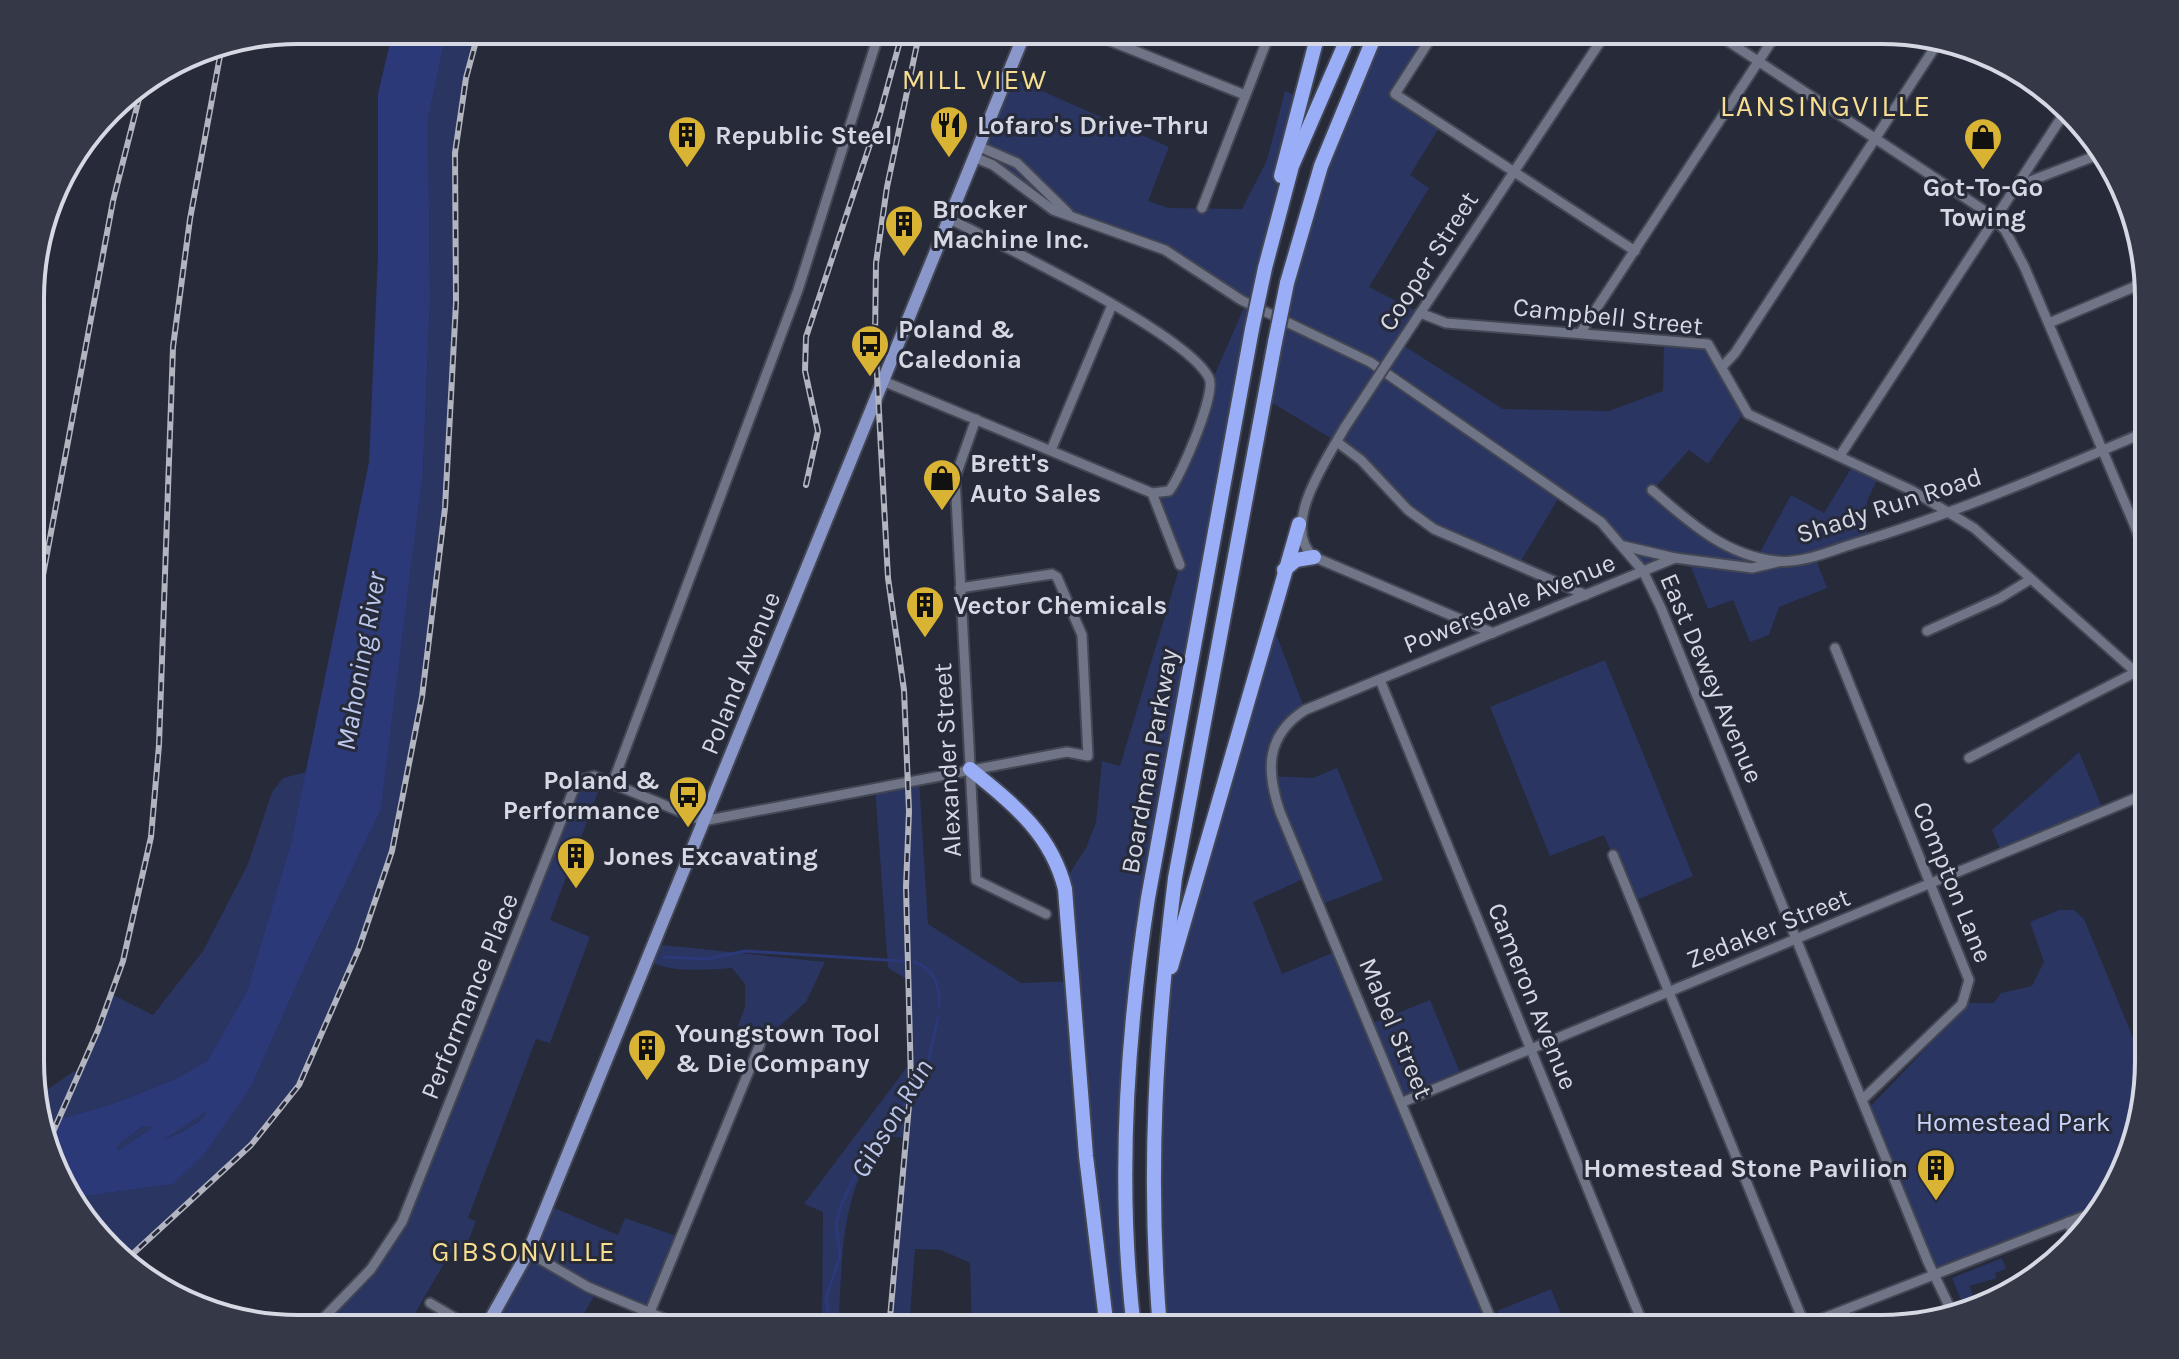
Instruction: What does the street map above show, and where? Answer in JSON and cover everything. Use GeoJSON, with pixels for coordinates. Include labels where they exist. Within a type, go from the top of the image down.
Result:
{"type":"FeatureCollection","features":[{"type":"Feature","properties":{"kind":"highway"},"geometry":{"type":"LineString","coordinates":[[1268,250],[1284,156],[1315,44]]}},
{"type":"Feature","properties":{"kind":"highway","name":"Boardman Parkway"},"geometry":{"type":"LineString","coordinates":[[1133,1314],[1125,1168],[1135,990],[1148,898],[1268,250],[1292,166],[1345,44]]}},
{"type":"Feature","properties":{"kind":"highway","name":"Boardman Parkway"},"geometry":{"type":"LineString","coordinates":[[1159,1314],[1152,1151],[1159,1026],[1175,878],[1287,283],[1321,166],[1371,44]]}},
{"type":"Feature","properties":{"kind":"highway"},"geometry":{"type":"LineString","coordinates":[[1159,1026],[1173,959],[1299,524]]}},
{"type":"Feature","properties":{"kind":"highway"},"geometry":{"type":"LineString","coordinates":[[1284,570],[1296,560],[1314,557]]}},
{"type":"Feature","properties":{"kind":"highway"},"geometry":{"type":"LineString","coordinates":[[970,769],[1033,823],[1053,851],[1065,889],[1086,1156],[1105,1314]]}},
{"type":"Feature","properties":{"kind":"main road","name":"Poland Avenue"},"geometry":{"type":"LineString","coordinates":[[493,1315],[528,1252],[1021,44]]}},
{"type":"Feature","properties":{"kind":"street"},"geometry":{"type":"LineString","coordinates":[[613,782],[798,290],[876,44]]}},
{"type":"Feature","properties":{"kind":"street"},"geometry":{"type":"LineString","coordinates":[[1118,44],[1245,95]]}},
{"type":"Feature","properties":{"kind":"street"},"geometry":{"type":"LineString","coordinates":[[1202,208],[1265,44]]}},
{"type":"Feature","properties":{"kind":"street"},"geometry":{"type":"LineString","coordinates":[[1427,44],[1395,94],[1635,251]]}},
{"type":"Feature","properties":{"kind":"street","name":"Cooper Street"},"geometry":{"type":"LineString","coordinates":[[1299,524],[1345,427],[1599,44]]}},
{"type":"Feature","properties":{"kind":"street"},"geometry":{"type":"LineString","coordinates":[[1733,44],[1995,218],[2014,246],[2134,523]]}},
{"type":"Feature","properties":{"kind":"street"},"geometry":{"type":"LineString","coordinates":[[1581,332],[1770,44]]}},
{"type":"Feature","properties":{"kind":"street"},"geometry":{"type":"LineString","coordinates":[[1722,367],[1735,353],[1933,50]]}},
{"type":"Feature","properties":{"kind":"street"},"geometry":{"type":"LineString","coordinates":[[1841,454],[2060,119]]}},
{"type":"Feature","properties":{"kind":"street"},"geometry":{"type":"LineString","coordinates":[[978,153],[1017,163],[1074,218]]}},
{"type":"Feature","properties":{"kind":"street","name":"East Dewey Avenue"},"geometry":{"type":"LineString","coordinates":[[978,153],[1044,205],[1165,250],[1241,300],[1370,362],[1586,510],[1624,546],[1643,571],[1661,608],[1933,1275],[1949,1305]]}},
{"type":"Feature","properties":{"kind":"street"},"geometry":{"type":"LineString","coordinates":[[2017,186],[2092,157]]}},
{"type":"Feature","properties":{"kind":"street"},"geometry":{"type":"LineString","coordinates":[[883,381],[1152,493],[1165,493],[1173,486],[1210,398],[1211,383],[1202,368],[1169,337],[950,219]]}},
{"type":"Feature","properties":{"kind":"street"},"geometry":{"type":"LineString","coordinates":[[2049,323],[2134,287]]}},
{"type":"Feature","properties":{"kind":"street"},"geometry":{"type":"LineString","coordinates":[[1051,450],[1112,305]]}},
{"type":"Feature","properties":{"kind":"street","name":"Campbell Street"},"geometry":{"type":"LineString","coordinates":[[1420,313],[1446,323],[1708,344],[1748,414],[1841,454],[1974,528],[2134,670]]}},
{"type":"Feature","properties":{"kind":"street","name":"Alexander Street"},"geometry":{"type":"LineString","coordinates":[[976,419],[955,478],[977,882],[1046,914]]}},
{"type":"Feature","properties":{"kind":"street","name":"Shady Run Road"},"geometry":{"type":"LineString","coordinates":[[1652,490],[1715,541],[1778,562],[1826,552],[1949,512],[2134,437]]}},
{"type":"Feature","properties":{"kind":"street"},"geometry":{"type":"LineString","coordinates":[[1337,442],[1361,460],[1408,510],[1434,529],[1586,595]]}},
{"type":"Feature","properties":{"kind":"street"},"geometry":{"type":"LineString","coordinates":[[1152,493],[1180,565]]}},
{"type":"Feature","properties":{"kind":"street"},"geometry":{"type":"LineString","coordinates":[[1299,524],[1301,543],[1314,557],[1493,633]]}},
{"type":"Feature","properties":{"kind":"street"},"geometry":{"type":"LineString","coordinates":[[1624,546],[1675,558]]}},
{"type":"Feature","properties":{"kind":"street","name":"Powersdale Avenue"},"geometry":{"type":"LineString","coordinates":[[1274,743],[1290,722],[1305,710],[1675,558],[1752,568],[1778,562]]}},
{"type":"Feature","properties":{"kind":"street"},"geometry":{"type":"LineString","coordinates":[[703,821],[1067,752],[1088,756],[1082,635],[1057,577],[1052,574],[960,588]]}},
{"type":"Feature","properties":{"kind":"street"},"geometry":{"type":"LineString","coordinates":[[1927,631],[2000,598],[2031,579]]}},
{"type":"Feature","properties":{"kind":"street","name":"Compton Lane"},"geometry":{"type":"LineString","coordinates":[[1835,648],[1967,972],[1966,996],[1862,1100]]}},
{"type":"Feature","properties":{"kind":"street"},"geometry":{"type":"LineString","coordinates":[[1969,758],[2134,673]]}},
{"type":"Feature","properties":{"kind":"street","name":"Cameron Avenue"},"geometry":{"type":"LineString","coordinates":[[1380,680],[1639,1314]]}},
{"type":"Feature","properties":{"kind":"street","name":"Mabel Street"},"geometry":{"type":"LineString","coordinates":[[1274,743],[1270,776],[1280,812],[1489,1314]]}},
{"type":"Feature","properties":{"kind":"street","name":"Performance Place"},"geometry":{"type":"LineString","coordinates":[[327,1315],[371,1269],[402,1222],[573,791],[587,776],[613,782],[703,821]]}},
{"type":"Feature","properties":{"kind":"street","name":"Zedaker Street"},"geometry":{"type":"LineString","coordinates":[[1403,1102],[2134,799]]}},
{"type":"Feature","properties":{"kind":"street"},"geometry":{"type":"LineString","coordinates":[[1613,855],[1798,1314]]}},
{"type":"Feature","properties":{"kind":"street"},"geometry":{"type":"LineString","coordinates":[[652,1313],[760,1044]]}},
{"type":"Feature","properties":{"kind":"street"},"geometry":{"type":"LineString","coordinates":[[1835,1314],[2080,1217]]}},
{"type":"Feature","properties":{"kind":"street"},"geometry":{"type":"LineString","coordinates":[[2068,1222],[2071,1229]]}},
{"type":"Feature","properties":{"kind":"street"},"geometry":{"type":"LineString","coordinates":[[528,1252],[588,1287],[656,1315]]}},
{"type":"Feature","properties":{"kind":"street"},"geometry":{"type":"LineString","coordinates":[[430,1303],[450,1315]]}},
{"type":"Feature","properties":{"kind":"green space"},"geometry":{"type":"Polygon","coordinates":[[[444,44],[475,44],[466,78],[455,153],[456,303],[445,508],[422,697],[392,851],[359,948],[299,1085],[251,1145],[133,1254],[118,1241],[84,1196],[173,1184],[251,1087],[306,964],[381,810],[423,470],[430,298],[428,119],[444,44]]]}},
{"type":"Feature","properties":{"kind":"green space"},"geometry":{"type":"Polygon","coordinates":[[[1372,44],[1427,44],[1395,94],[1441,125],[1410,175],[1429,188],[1369,287],[1420,313],[1401,344],[1503,409],[1609,411],[1663,391],[1664,340],[1708,344],[1745,411],[1708,464],[1689,450],[1653,490],[1699,530],[1758,556],[1791,495],[1824,513],[1855,462],[1880,474],[1867,501],[1867,540],[1814,555],[1827,588],[1779,607],[1769,635],[1750,642],[1733,600],[1708,609],[1688,560],[1675,558],[1643,571],[1624,546],[1561,494],[1519,564],[1434,529],[1337,442],[1264,398],[1310,201],[1372,44]]]}},
{"type":"Feature","properties":{"kind":"green space"},"geometry":{"type":"Polygon","coordinates":[[[1008,76],[1169,147],[1148,201],[1169,208],[1242,209],[1267,160],[1285,91],[1299,97],[1284,156],[1131,1034],[1134,1314],[972,1315],[970,1263],[941,1250],[915,1249],[910,1315],[891,1315],[906,1138],[886,1136],[870,1156],[851,1202],[843,1252],[839,1315],[822,1315],[823,1212],[804,1204],[910,1063],[908,980],[888,968],[875,787],[919,778],[928,924],[1021,983],[1074,981],[1064,882],[1086,848],[1096,822],[1102,761],[1120,766],[1180,566],[1152,493],[1173,486],[1211,383],[1246,303],[1181,258],[1053,210],[976,158],[1008,76]]]}},
{"type":"Feature","properties":{"kind":"green space"},"geometry":{"type":"Polygon","coordinates":[[[1270,618],[1305,710],[1281,733],[1270,776],[1313,778],[1337,768],[1383,880],[1320,905],[1307,877],[1253,902],[1282,974],[1339,950],[1370,1024],[1430,1000],[1462,1077],[1404,1102],[1489,1314],[1159,1314],[1152,1137],[1173,959],[1270,618]]]}},
{"type":"Feature","properties":{"kind":"green space"},"geometry":{"type":"Polygon","coordinates":[[[1605,660],[1693,876],[1632,902],[1604,835],[1550,856],[1490,707],[1605,660]]]}},
{"type":"Feature","properties":{"kind":"green space"},"geometry":{"type":"Polygon","coordinates":[[[2079,752],[2104,812],[2002,854],[1992,830],[2079,752]]]}},
{"type":"Feature","properties":{"kind":"green space"},"geometry":{"type":"Polygon","coordinates":[[[306,772],[291,845],[247,991],[207,1061],[173,1080],[52,1124],[46,1091],[74,1071],[80,1073],[111,994],[153,1015],[203,951],[248,864],[272,792],[283,778],[306,772]]]}},
{"type":"Feature","properties":{"kind":"green space"},"geometry":{"type":"Polygon","coordinates":[[[603,779],[550,920],[590,937],[550,1043],[536,1039],[468,1218],[476,1221],[462,1258],[450,1253],[414,1315],[325,1315],[393,1237],[581,780],[603,779]]]}},
{"type":"Feature","properties":{"kind":"green space","name":"Homestead Park"},"geometry":{"type":"Polygon","coordinates":[[[2059,910],[2074,910],[2084,919],[2134,1040],[2134,1077],[2122,1143],[2109,1173],[2080,1218],[1933,1275],[1869,1108],[1969,1003],[1994,1003],[2001,993],[2032,986],[2044,962],[2030,922],[2059,910]]]}},
{"type":"Feature","properties":{"kind":"green space"},"geometry":{"type":"Polygon","coordinates":[[[653,944],[825,962],[806,1002],[760,1044],[735,1034],[745,1007],[745,984],[732,968],[689,970],[657,965],[646,961],[653,944]]]}},
{"type":"Feature","properties":{"kind":"green space"},"geometry":{"type":"Polygon","coordinates":[[[202,1108],[207,1110],[203,1117],[183,1131],[123,1153],[117,1150],[119,1144],[143,1126],[154,1128],[202,1108]]]}},
{"type":"Feature","properties":{"kind":"green space"},"geometry":{"type":"Polygon","coordinates":[[[547,1205],[618,1235],[625,1218],[682,1238],[652,1313],[597,1291],[583,1315],[492,1315],[547,1205]]]}},
{"type":"Feature","properties":{"kind":"green space"},"geometry":{"type":"Polygon","coordinates":[[[2002,1258],[2006,1269],[1995,1273],[1997,1278],[1969,1286],[1974,1297],[1962,1302],[1952,1278],[2002,1258]]]}},
{"type":"Feature","properties":{"kind":"green space"},"geometry":{"type":"Polygon","coordinates":[[[1551,1289],[1561,1314],[1498,1314],[1497,1311],[1551,1289]]]}},
{"type":"Feature","properties":{"kind":"water"},"geometry":{"type":"Polygon","coordinates":[[[390,44],[444,44],[428,119],[430,298],[423,471],[381,810],[306,964],[251,1087],[204,1154],[173,1184],[84,1196],[57,1143],[52,1124],[173,1080],[207,1061],[247,991],[291,844],[369,462],[378,256],[378,94],[390,44]],[[202,1108],[154,1128],[143,1126],[119,1144],[117,1150],[123,1153],[170,1137],[202,1118],[207,1110],[202,1108]]]}},
{"type":"Feature","properties":{"kind":"waterway","name":"Gibson Run"},"geometry":{"type":"LineString","coordinates":[[664,957],[706,959],[745,951],[902,961]]}},
{"type":"Feature","properties":{"kind":"waterway","name":"Gibson Run"},"geometry":{"type":"LineString","coordinates":[[914,962],[927,969],[935,979],[939,1006]]}},
{"type":"Feature","properties":{"kind":"waterway","name":"Gibson Run"},"geometry":{"type":"LineString","coordinates":[[829,1315],[826,1298],[840,1256],[836,1224],[841,1205],[872,1141],[894,1120],[926,1071],[938,1018]]}},
{"type":"Feature","properties":{"kind":"waterway","name":"Mahoning River"},"geometry":{"type":"LineString","coordinates":[[125,1156],[208,1100]]}},
{"type":"Feature","properties":{"kind":"railway"},"geometry":{"type":"LineString","coordinates":[[133,1254],[251,1145],[299,1085],[359,948],[392,851],[422,697],[445,508],[456,303],[455,153],[466,78],[475,44]]}},
{"type":"Feature","properties":{"kind":"railway"},"geometry":{"type":"LineString","coordinates":[[806,485],[818,431],[805,371],[806,337],[880,114],[899,44]]}},
{"type":"Feature","properties":{"kind":"railway"},"geometry":{"type":"LineString","coordinates":[[890,1315],[911,1083],[906,887],[909,811],[904,690],[888,578],[875,338],[876,263],[887,187],[917,44]]}},
{"type":"Feature","properties":{"kind":"railway"},"geometry":{"type":"LineString","coordinates":[[54,1130],[98,1030],[123,961],[151,837],[159,745],[173,347],[190,219],[220,56]]}},
{"type":"Feature","properties":{"kind":"railway"},"geometry":{"type":"LineString","coordinates":[[44,570],[113,201],[138,101]]}},
{"type":"Feature","properties":{"kind":"place","name":"Lofaro's Drive-Thru"},"geometry":{"type":"Point","coordinates":[949,159]}},
{"type":"Feature","properties":{"kind":"place","name":"Republic Steel"},"geometry":{"type":"Point","coordinates":[687,169]}},
{"type":"Feature","properties":{"kind":"place","name":"Got-To-Go Towing"},"geometry":{"type":"Point","coordinates":[1983,171]}},
{"type":"Feature","properties":{"kind":"place","name":"Brocker Machine Inc."},"geometry":{"type":"Point","coordinates":[904,258]}},
{"type":"Feature","properties":{"kind":"place","name":"Poland & Caledonia"},"geometry":{"type":"Point","coordinates":[870,378]}},
{"type":"Feature","properties":{"kind":"place","name":"Brett's Auto Sales"},"geometry":{"type":"Point","coordinates":[942,512]}},
{"type":"Feature","properties":{"kind":"place","name":"Vector Chemicals"},"geometry":{"type":"Point","coordinates":[925,639]}},
{"type":"Feature","properties":{"kind":"place","name":"Poland & Performance"},"geometry":{"type":"Point","coordinates":[688,829]}},
{"type":"Feature","properties":{"kind":"place","name":"Jones Excavating"},"geometry":{"type":"Point","coordinates":[576,890]}},
{"type":"Feature","properties":{"kind":"place","name":"Youngstown Tool & Die Company"},"geometry":{"type":"Point","coordinates":[647,1082]}},
{"type":"Feature","properties":{"kind":"place","name":"Homestead Stone Pavilion"},"geometry":{"type":"Point","coordinates":[1936,1202]}},
{"type":"Feature","properties":{"kind":"district","name":"MILL VIEW"},"geometry":{"type":"Point","coordinates":[975,79]}},
{"type":"Feature","properties":{"kind":"district","name":"LANSINGVILLE"},"geometry":{"type":"Point","coordinates":[1826,106]}},
{"type":"Feature","properties":{"kind":"district","name":"GIBSONVILLE"},"geometry":{"type":"Point","coordinates":[524,1251]}}]}
